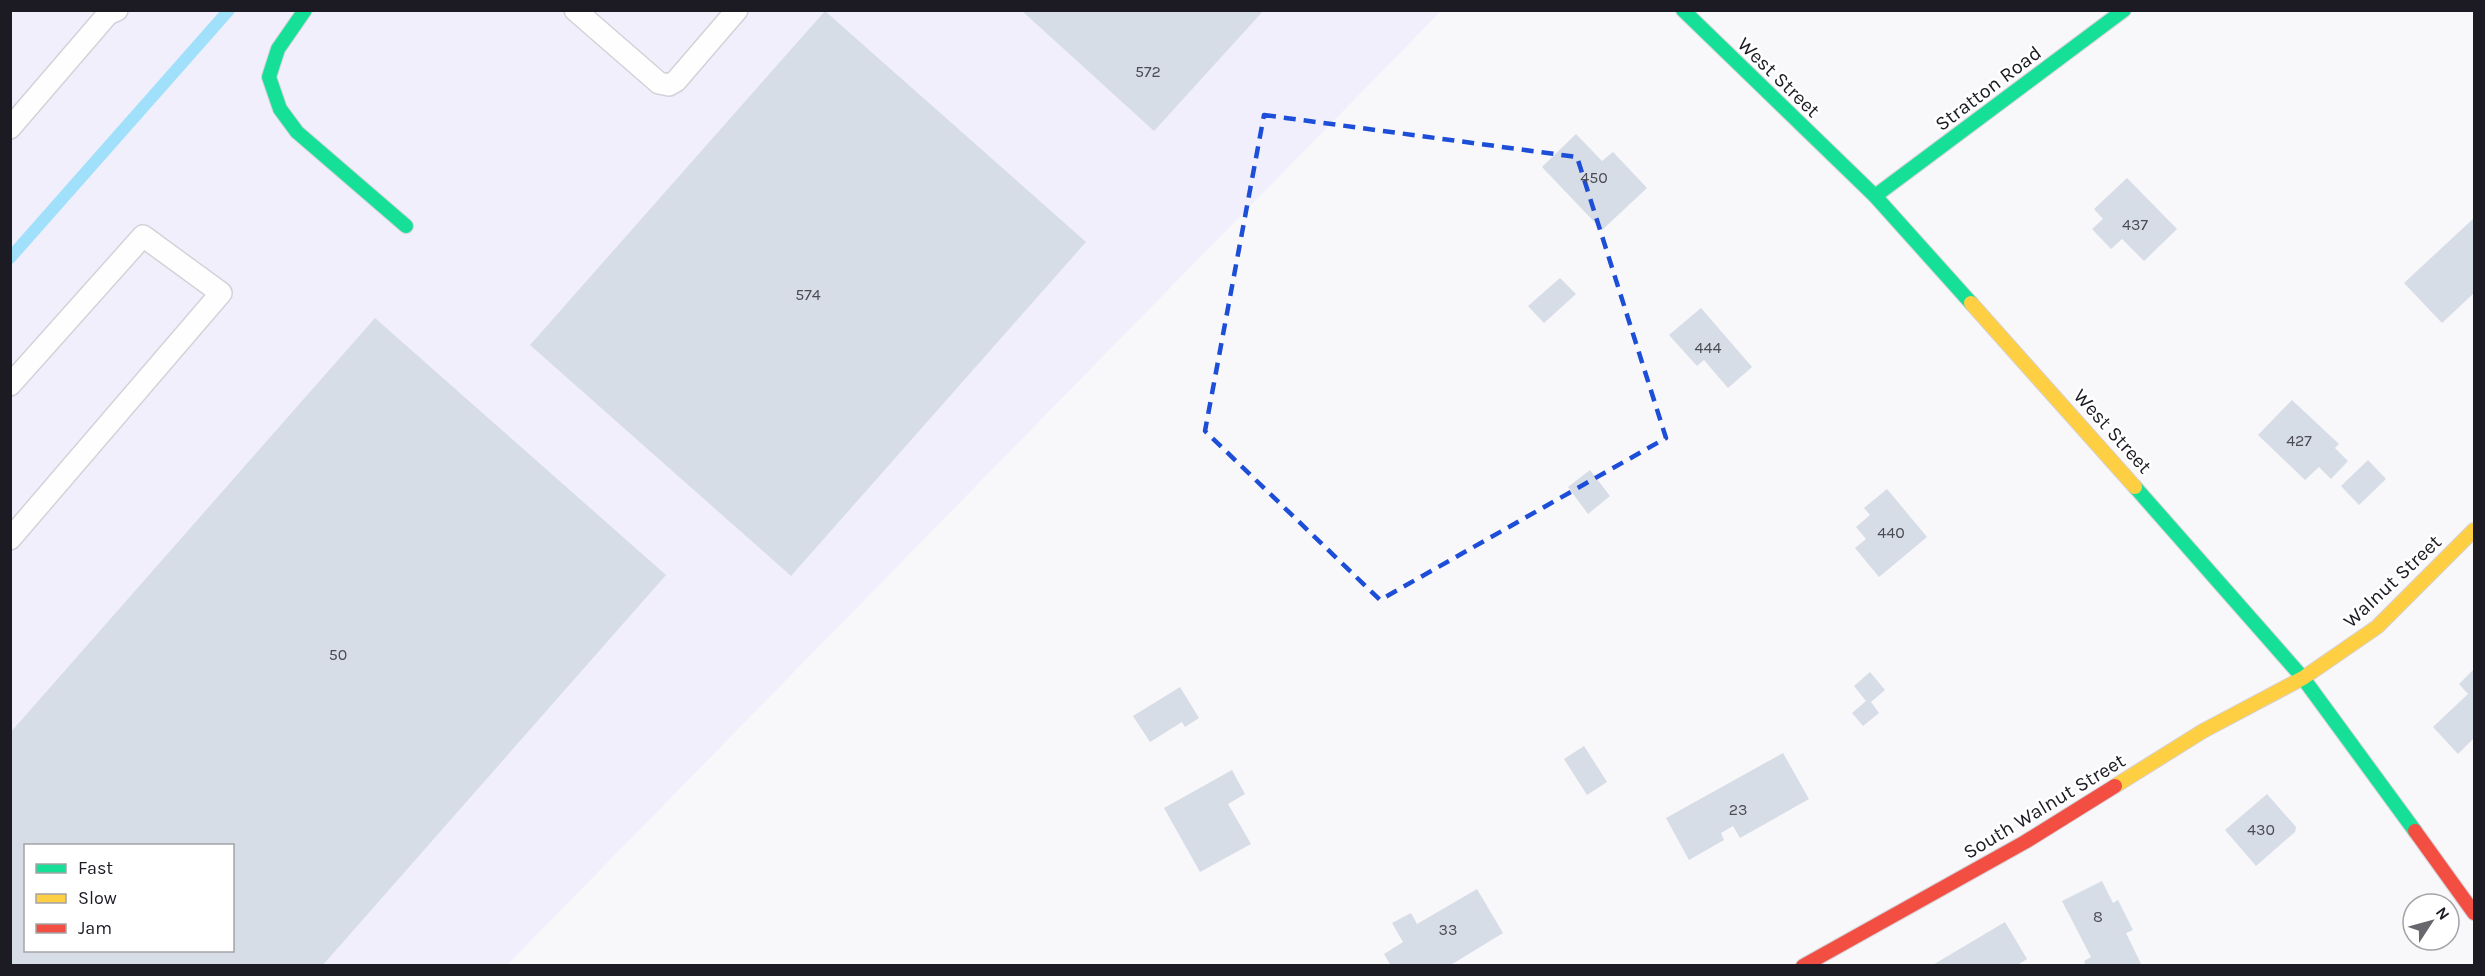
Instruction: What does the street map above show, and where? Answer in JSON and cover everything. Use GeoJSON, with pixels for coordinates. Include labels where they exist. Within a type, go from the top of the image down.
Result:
{"type":"FeatureCollection","features":[{"type":"Feature","properties":{"kind":"street"},"geometry":{"type":"LineString","coordinates":[[305,10],[278,48],[269,77],[280,109],[297,132],[406,226]]}},
{"type":"Feature","properties":{"kind":"street","name":"West Street"},"geometry":{"type":"LineString","coordinates":[[1683,10],[1746,74],[1875,196],[2159,512],[2303,678],[2475,913]]}},
{"type":"Feature","properties":{"kind":"street","name":"Stratton Road"},"geometry":{"type":"LineString","coordinates":[[1875,196],[2124,10]]}},
{"type":"Feature","properties":{"kind":"street","name":"Walnut Street"},"geometry":{"type":"LineString","coordinates":[[2303,678],[2377,627],[2475,530]]}},
{"type":"Feature","properties":{"kind":"street","name":"South Walnut Street"},"geometry":{"type":"LineString","coordinates":[[1803,966],[2025,842],[2203,731],[2303,678]]}},
{"type":"Feature","properties":{"kind":"lane"},"geometry":{"type":"LineString","coordinates":[[10,128],[108,14],[117,10]]}},
{"type":"Feature","properties":{"kind":"lane"},"geometry":{"type":"LineString","coordinates":[[575,10],[659,83],[669,84],[676,81],[737,10]]}},
{"type":"Feature","properties":{"kind":"lane"},"geometry":{"type":"LineString","coordinates":[[10,385],[143,236],[221,293],[10,539]]}},
{"type":"Feature","properties":{"kind":"highlighted area"},"geometry":{"type":"Polygon","coordinates":[[[1264,115],[1577,157],[1666,438],[1380,600],[1205,431],[1264,115]]]}},
{"type":"Feature","properties":{"kind":"shaded area"},"geometry":{"type":"Polygon","coordinates":[[[10,11],[1441,11],[506,966],[11,965],[10,11]]]}},
{"type":"Feature","properties":{"kind":"building"},"geometry":{"type":"Polygon","coordinates":[[[1021,10],[1264,10],[1154,131],[1021,10]]]}},
{"type":"Feature","properties":{"kind":"building"},"geometry":{"type":"Polygon","coordinates":[[[825,11],[1086,242],[791,576],[530,345],[825,11]]]}},
{"type":"Feature","properties":{"kind":"building"},"geometry":{"type":"Polygon","coordinates":[[[1576,134],[1602,161],[1613,152],[1647,188],[1602,230],[1542,167],[1576,134]]]}},
{"type":"Feature","properties":{"kind":"building"},"geometry":{"type":"Polygon","coordinates":[[[2127,178],[2177,229],[2144,261],[2122,239],[2111,249],[2092,229],[2103,219],[2094,209],[2127,178]]]}},
{"type":"Feature","properties":{"kind":"building"},"geometry":{"type":"Polygon","coordinates":[[[2474,218],[2474,293],[2442,323],[2404,283],[2474,218]]]}},
{"type":"Feature","properties":{"kind":"building"},"geometry":{"type":"Polygon","coordinates":[[[1560,278],[1576,294],[1544,323],[1528,306],[1560,278]]]}},
{"type":"Feature","properties":{"kind":"building"},"geometry":{"type":"Polygon","coordinates":[[[1701,308],[1752,367],[1728,388],[1704,360],[1697,366],[1669,335],[1701,308]]]}},
{"type":"Feature","properties":{"kind":"building"},"geometry":{"type":"Polygon","coordinates":[[[375,318],[666,575],[322,966],[10,966],[10,733],[375,318]]]}},
{"type":"Feature","properties":{"kind":"building"},"geometry":{"type":"Polygon","coordinates":[[[2292,400],[2339,444],[2335,448],[2348,461],[2331,479],[2319,467],[2305,480],[2258,435],[2292,400]]]}},
{"type":"Feature","properties":{"kind":"building"},"geometry":{"type":"Polygon","coordinates":[[[2368,460],[2386,479],[2359,505],[2341,486],[2368,460]]]}},
{"type":"Feature","properties":{"kind":"building"},"geometry":{"type":"Polygon","coordinates":[[[1590,470],[1610,496],[1588,514],[1568,487],[1590,470]]]}},
{"type":"Feature","properties":{"kind":"building"},"geometry":{"type":"Polygon","coordinates":[[[1887,489],[1927,537],[1879,577],[1855,548],[1866,539],[1856,527],[1870,515],[1864,508],[1887,489]]]}},
{"type":"Feature","properties":{"kind":"building"},"geometry":{"type":"Polygon","coordinates":[[[2474,669],[2474,738],[2458,754],[2433,727],[2468,694],[2459,684],[2474,669]]]}},
{"type":"Feature","properties":{"kind":"building"},"geometry":{"type":"Polygon","coordinates":[[[1870,672],[1885,690],[1871,702],[1879,713],[1863,726],[1852,713],[1866,701],[1854,686],[1870,672]]]}},
{"type":"Feature","properties":{"kind":"building"},"geometry":{"type":"Polygon","coordinates":[[[1180,687],[1199,718],[1185,727],[1182,722],[1150,742],[1133,716],[1180,687]]]}},
{"type":"Feature","properties":{"kind":"building"},"geometry":{"type":"Polygon","coordinates":[[[1584,746],[1607,782],[1587,795],[1564,759],[1584,746]]]}},
{"type":"Feature","properties":{"kind":"building"},"geometry":{"type":"Polygon","coordinates":[[[1783,753],[1809,799],[1740,838],[1733,826],[1721,833],[1724,840],[1689,860],[1666,818],[1783,753]]]}},
{"type":"Feature","properties":{"kind":"building"},"geometry":{"type":"Polygon","coordinates":[[[1232,770],[1245,794],[1228,804],[1251,844],[1200,872],[1164,808],[1232,770]]]}},
{"type":"Feature","properties":{"kind":"building"},"geometry":{"type":"Polygon","coordinates":[[[2267,794],[2296,827],[2295,832],[2256,866],[2225,830],[2267,794]]]}},
{"type":"Feature","properties":{"kind":"building"},"geometry":{"type":"Polygon","coordinates":[[[2102,881],[2113,903],[2118,900],[2133,930],[2126,933],[2142,966],[2086,966],[2084,961],[2091,957],[2062,901],[2102,881]]]}},
{"type":"Feature","properties":{"kind":"building"},"geometry":{"type":"Polygon","coordinates":[[[1477,889],[1503,933],[1449,966],[1391,966],[1384,954],[1403,942],[1392,923],[1411,913],[1417,924],[1477,889]]]}},
{"type":"Feature","properties":{"kind":"building"},"geometry":{"type":"Polygon","coordinates":[[[2005,922],[2027,959],[2016,966],[1931,966],[2005,922]]]}},
{"type":"Feature","properties":{"kind":"waterway"},"geometry":{"type":"LineString","coordinates":[[10,258],[229,10]]}},
{"type":"Feature","properties":{"kind":"traffic: fast"},"geometry":{"type":"LineString","coordinates":[[305,10],[278,49],[269,77],[280,109],[297,132],[406,226]]}},
{"type":"Feature","properties":{"kind":"traffic: fast"},"geometry":{"type":"LineString","coordinates":[[1683,10],[1875,196],[1971,303]]}},
{"type":"Feature","properties":{"kind":"traffic: fast"},"geometry":{"type":"LineString","coordinates":[[1875,196],[2124,10]]}},
{"type":"Feature","properties":{"kind":"traffic: fast"},"geometry":{"type":"LineString","coordinates":[[2135,487],[2303,678],[2415,831]]}},
{"type":"Feature","properties":{"kind":"traffic: slow"},"geometry":{"type":"LineString","coordinates":[[1971,303],[2135,487]]}},
{"type":"Feature","properties":{"kind":"traffic: slow"},"geometry":{"type":"LineString","coordinates":[[2115,786],[2203,731],[2303,678],[2377,627],[2474,530]]}},
{"type":"Feature","properties":{"kind":"traffic: jam"},"geometry":{"type":"LineString","coordinates":[[1803,966],[2025,842],[2115,786]]}},
{"type":"Feature","properties":{"kind":"traffic: jam"},"geometry":{"type":"LineString","coordinates":[[2415,831],[2474,913]]}}]}
